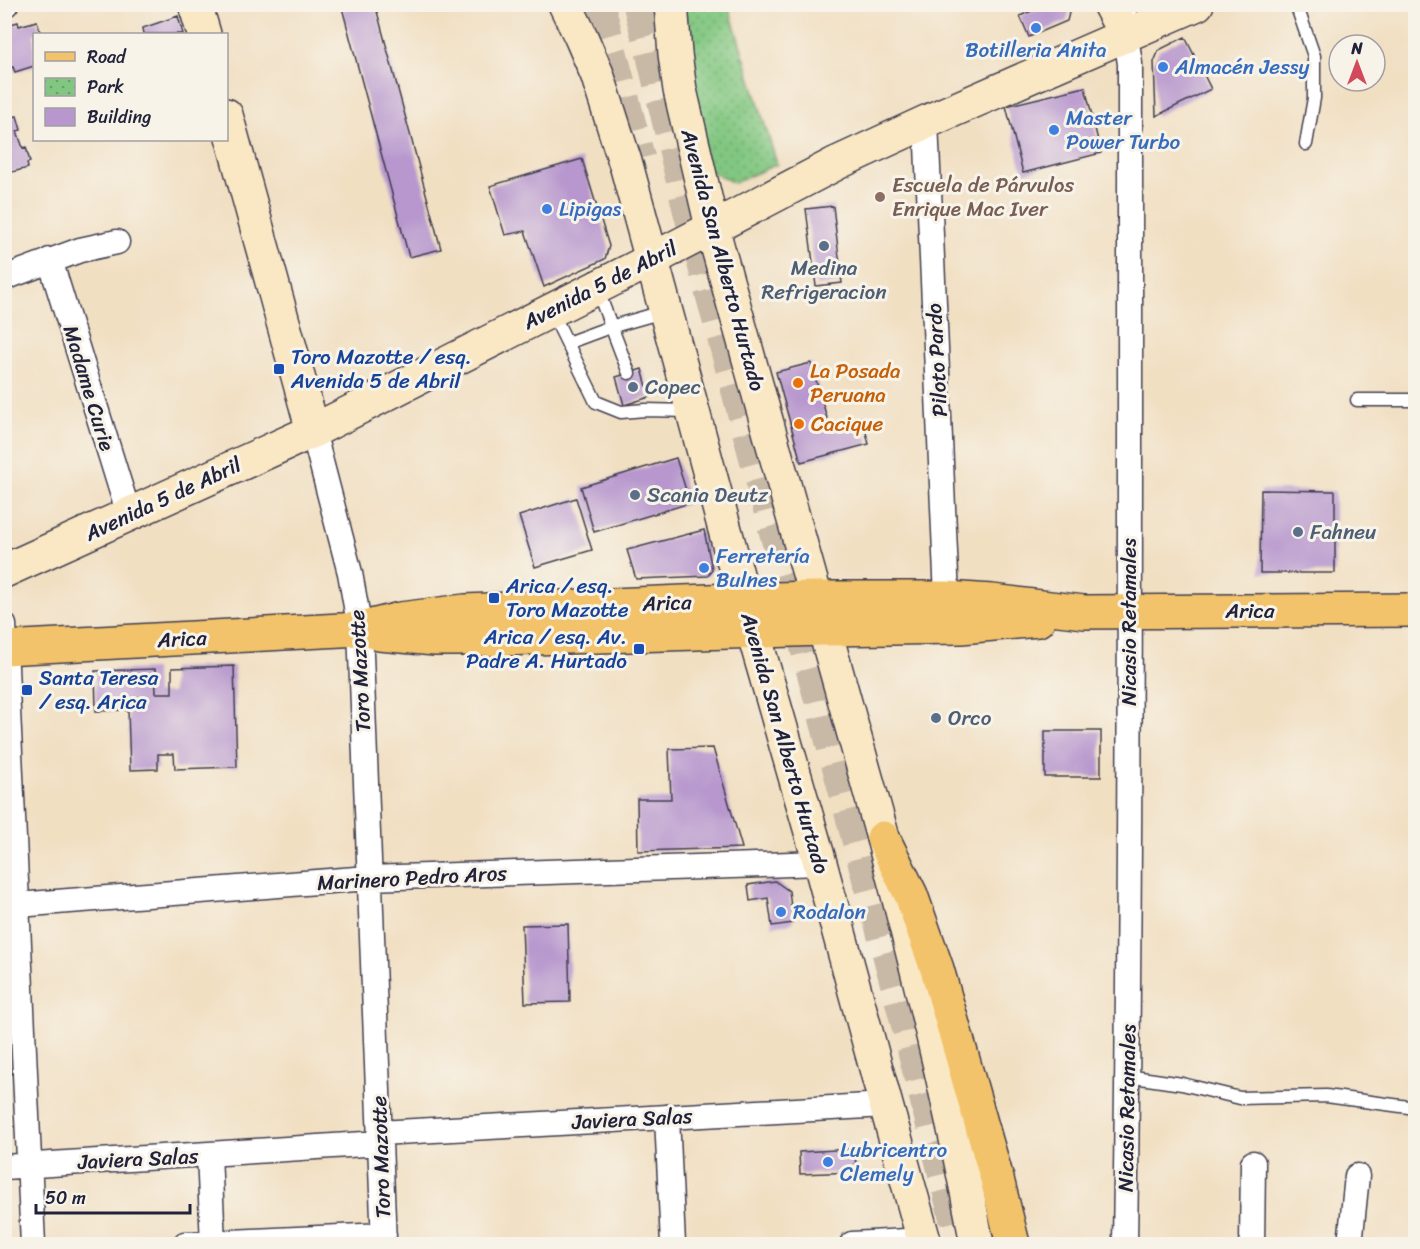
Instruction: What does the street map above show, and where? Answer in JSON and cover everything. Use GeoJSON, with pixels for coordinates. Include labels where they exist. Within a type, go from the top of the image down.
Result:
{"type":"FeatureCollection","features":[{"type":"Feature","properties":{"kind":"main road"},"geometry":{"type":"LineString","coordinates":[[195,4],[204,33]]}},
{"type":"Feature","properties":{"kind":"main road","name":"Avenida San Alberto Hurtado"},"geometry":{"type":"LineString","coordinates":[[565,4],[597,74],[610,111],[667,310],[744,600],[820,863],[925,1243]]}},
{"type":"Feature","properties":{"kind":"main road","name":"Avenida San Alberto Hurtado"},"geometry":{"type":"LineString","coordinates":[[671,4],[680,90],[712,227],[910,940],[935,1041],[976,1245]]}},
{"type":"Feature","properties":{"kind":"main road","name":"Nicasio Retamales"},"geometry":{"type":"LineString","coordinates":[[1109,4],[1127,20]]}},
{"type":"Feature","properties":{"kind":"main road","name":"Avenida 5 de Abril"},"geometry":{"type":"LineString","coordinates":[[4,572],[313,431],[837,163],[926,122],[1127,20],[1197,4]]}},
{"type":"Feature","properties":{"kind":"main road","name":"Toro Mazotte"},"geometry":{"type":"LineString","coordinates":[[228,122],[313,431]]}},
{"type":"Feature","properties":{"kind":"main road","name":"Arica"},"geometry":{"type":"LineString","coordinates":[[360,630],[400,619],[465,611],[815,598],[947,598],[1084,612],[1416,610]]}},
{"type":"Feature","properties":{"kind":"main road","name":"Arica"},"geometry":{"type":"LineString","coordinates":[[5,640],[360,630],[394,636],[435,639],[499,639],[962,627],[1044,619],[1084,612]]}},
{"type":"Feature","properties":{"kind":"main road"},"geometry":{"type":"LineString","coordinates":[[883,838],[911,895],[937,969],[994,1168],[1013,1245]]}},
{"type":"Feature","properties":{"kind":"street","name":"Nicasio Retamales"},"geometry":{"type":"LineString","coordinates":[[1125,1245],[1128,1076],[1130,64],[1127,20]]}},
{"type":"Feature","properties":{"kind":"street","name":"Piloto Pardo"},"geometry":{"type":"LineString","coordinates":[[926,122],[947,598]]}},
{"type":"Feature","properties":{"kind":"street"},"geometry":{"type":"LineString","coordinates":[[4,278],[80,250],[117,242]]}},
{"type":"Feature","properties":{"kind":"street","name":"Madame Curie"},"geometry":{"type":"LineString","coordinates":[[50,260],[129,515]]}},
{"type":"Feature","properties":{"kind":"street","name":"Toro Mazotte"},"geometry":{"type":"LineString","coordinates":[[313,431],[350,573],[360,630],[384,1240]]}},
{"type":"Feature","properties":{"kind":"street"},"geometry":{"type":"LineString","coordinates":[[5,640],[11,905],[33,1245]]}},
{"type":"Feature","properties":{"kind":"street","name":"Marinero Pedro Aros"},"geometry":{"type":"LineString","coordinates":[[11,905],[369,878],[820,863]]}},
{"type":"Feature","properties":{"kind":"street","name":"Javiera Salas"},"geometry":{"type":"LineString","coordinates":[[4,1167],[209,1154],[380,1138],[667,1117],[886,1106]]}},
{"type":"Feature","properties":{"kind":"street"},"geometry":{"type":"LineString","coordinates":[[667,1117],[673,1245]]}},
{"type":"Feature","properties":{"kind":"street"},"geometry":{"type":"LineString","coordinates":[[209,1154],[213,1244]]}},
{"type":"Feature","properties":{"kind":"street"},"geometry":{"type":"LineString","coordinates":[[1252,1245],[1253,1163]]}},
{"type":"Feature","properties":{"kind":"street"},"geometry":{"type":"LineString","coordinates":[[1350,1245],[1357,1176]]}},
{"type":"Feature","properties":{"kind":"street"},"geometry":{"type":"LineString","coordinates":[[185,1245],[384,1240]]}},
{"type":"Feature","properties":{"kind":"street"},"geometry":{"type":"LineString","coordinates":[[852,1245],[925,1243]]}},
{"type":"Feature","properties":{"kind":"lane"},"geometry":{"type":"LineString","coordinates":[[1296,4],[1314,56],[1314,98],[1306,144]]}},
{"type":"Feature","properties":{"kind":"lane"},"geometry":{"type":"LineString","coordinates":[[596,288],[629,373]]}},
{"type":"Feature","properties":{"kind":"lane"},"geometry":{"type":"LineString","coordinates":[[551,310],[596,402],[621,412],[642,405],[694,411]]}},
{"type":"Feature","properties":{"kind":"lane"},"geometry":{"type":"LineString","coordinates":[[567,343],[667,310]]}},
{"type":"Feature","properties":{"kind":"lane"},"geometry":{"type":"LineString","coordinates":[[1357,400],[1416,400]]}},
{"type":"Feature","properties":{"kind":"lane"},"geometry":{"type":"LineString","coordinates":[[1128,1076],[1182,1084],[1239,1098],[1326,1096],[1416,1108]]}},
{"type":"Feature","properties":{"kind":"green space"},"geometry":{"type":"Polygon","coordinates":[[[681,5],[728,5],[777,164],[734,183],[708,170],[681,5]]]}},
{"type":"Feature","properties":{"kind":"building"},"geometry":{"type":"Polygon","coordinates":[[[341,4],[375,4],[441,249],[409,257],[341,4]]]}},
{"type":"Feature","properties":{"kind":"building"},"geometry":{"type":"Polygon","coordinates":[[[1047,4],[1066,4],[1069,13],[1067,21],[1029,37],[1020,16],[1047,4]]]}},
{"type":"Feature","properties":{"kind":"building"},"geometry":{"type":"Polygon","coordinates":[[[178,16],[183,33],[144,33],[143,28],[178,16]]]}},
{"type":"Feature","properties":{"kind":"building"},"geometry":{"type":"Polygon","coordinates":[[[37,21],[41,33],[33,33],[33,66],[15,72],[13,67],[4,70],[4,26],[18,22],[19,26],[37,21]]]}},
{"type":"Feature","properties":{"kind":"building"},"geometry":{"type":"Polygon","coordinates":[[[1185,37],[1211,89],[1156,116],[1154,62],[1159,50],[1185,37]]]}},
{"type":"Feature","properties":{"kind":"building","name":"Master Power Turbo"},"geometry":{"type":"Polygon","coordinates":[[[1085,87],[1101,153],[1023,173],[1006,106],[1085,87]]]}},
{"type":"Feature","properties":{"kind":"building"},"geometry":{"type":"Polygon","coordinates":[[[4,89],[13,117],[17,116],[21,130],[17,131],[23,148],[26,147],[30,162],[27,163],[28,168],[4,174],[4,89]]]}},
{"type":"Feature","properties":{"kind":"building","name":"Lipigas"},"geometry":{"type":"Polygon","coordinates":[[[582,159],[609,246],[605,259],[544,287],[525,231],[505,235],[490,186],[582,159]]]}},
{"type":"Feature","properties":{"kind":"building","name":"Medina Refrigeracion"},"geometry":{"type":"Polygon","coordinates":[[[833,206],[842,283],[816,286],[806,209],[833,206]]]}},
{"type":"Feature","properties":{"kind":"building"},"geometry":{"type":"Polygon","coordinates":[[[811,363],[829,425],[862,417],[869,444],[801,462],[776,372],[811,363]]]}},
{"type":"Feature","properties":{"kind":"building","name":"Copec"},"geometry":{"type":"Polygon","coordinates":[[[642,369],[650,397],[624,405],[616,377],[642,369]]]}},
{"type":"Feature","properties":{"kind":"building","name":"Scania Deutz"},"geometry":{"type":"Polygon","coordinates":[[[676,458],[690,503],[594,532],[581,487],[676,458]]]}},
{"type":"Feature","properties":{"kind":"building","name":"Fahneu"},"geometry":{"type":"Polygon","coordinates":[[[1261,490],[1335,491],[1335,573],[1260,573],[1261,490]]]}},
{"type":"Feature","properties":{"kind":"building"},"geometry":{"type":"Polygon","coordinates":[[[576,498],[592,550],[535,567],[519,516],[576,498]]]}},
{"type":"Feature","properties":{"kind":"building"},"geometry":{"type":"Polygon","coordinates":[[[704,530],[712,569],[708,576],[636,579],[627,550],[704,530]]]}},
{"type":"Feature","properties":{"kind":"building"},"geometry":{"type":"Polygon","coordinates":[[[234,666],[237,767],[175,769],[174,754],[158,754],[158,769],[130,770],[128,710],[96,711],[95,671],[155,669],[156,693],[172,693],[172,668],[234,666]]]}},
{"type":"Feature","properties":{"kind":"building"},"geometry":{"type":"Polygon","coordinates":[[[1045,731],[1101,731],[1101,777],[1045,777],[1045,731]]]}},
{"type":"Feature","properties":{"kind":"building"},"geometry":{"type":"Polygon","coordinates":[[[713,748],[742,848],[638,851],[637,799],[671,799],[669,749],[713,748]]]}},
{"type":"Feature","properties":{"kind":"building","name":"Rodalon"},"geometry":{"type":"Polygon","coordinates":[[[775,881],[789,891],[793,923],[772,926],[768,898],[750,901],[748,885],[775,881]]]}},
{"type":"Feature","properties":{"kind":"building"},"geometry":{"type":"Polygon","coordinates":[[[568,924],[570,1002],[525,1003],[522,925],[568,924]]]}},
{"type":"Feature","properties":{"kind":"building","name":"Lubricentro Clemely"},"geometry":{"type":"Polygon","coordinates":[[[855,1149],[856,1172],[800,1174],[799,1152],[855,1149]]]}},
{"type":"Feature","properties":{"kind":"tunnel"},"geometry":{"type":"LineString","coordinates":[[598,4],[639,159]]}},
{"type":"Feature","properties":{"kind":"tunnel"},"geometry":{"type":"LineString","coordinates":[[639,4],[689,209],[905,1015],[962,1244]]}},
{"type":"Feature","properties":{"kind":"place","name":"Botilleria Anita"},"geometry":{"type":"Point","coordinates":[1036,28]}},
{"type":"Feature","properties":{"kind":"place","name":"Almacén Jessy"},"geometry":{"type":"Point","coordinates":[1163,67]}},
{"type":"Feature","properties":{"kind":"place","name":"Master Power Turbo"},"geometry":{"type":"Point","coordinates":[1054,130]}},
{"type":"Feature","properties":{"kind":"place","name":"Escuela de Párvulos Enrique Mac Iver"},"geometry":{"type":"Point","coordinates":[880,197]}},
{"type":"Feature","properties":{"kind":"place","name":"Lipigas"},"geometry":{"type":"Point","coordinates":[547,209]}},
{"type":"Feature","properties":{"kind":"place","name":"Medina Refrigeracion"},"geometry":{"type":"Point","coordinates":[824,246]}},
{"type":"Feature","properties":{"kind":"place","name":"Toro Mazotte / esq. Avenida 5 de Abril"},"geometry":{"type":"Point","coordinates":[279,369]}},
{"type":"Feature","properties":{"kind":"place","name":"La Posada Peruana"},"geometry":{"type":"Point","coordinates":[798,383]}},
{"type":"Feature","properties":{"kind":"place","name":"Copec"},"geometry":{"type":"Point","coordinates":[633,387]}},
{"type":"Feature","properties":{"kind":"place","name":"Cacique"},"geometry":{"type":"Point","coordinates":[799,424]}},
{"type":"Feature","properties":{"kind":"place","name":"Scania Deutz"},"geometry":{"type":"Point","coordinates":[635,495]}},
{"type":"Feature","properties":{"kind":"place","name":"Fahneu"},"geometry":{"type":"Point","coordinates":[1298,532]}},
{"type":"Feature","properties":{"kind":"place","name":"Ferretería Bulnes"},"geometry":{"type":"Point","coordinates":[704,568]}},
{"type":"Feature","properties":{"kind":"place","name":"Arica / esq. Toro Mazotte"},"geometry":{"type":"Point","coordinates":[494,598]}},
{"type":"Feature","properties":{"kind":"place","name":"Arica / esq. Av. Padre A. Hurtado"},"geometry":{"type":"Point","coordinates":[639,649]}},
{"type":"Feature","properties":{"kind":"place","name":"Santa Teresa / esq. Arica"},"geometry":{"type":"Point","coordinates":[27,690]}},
{"type":"Feature","properties":{"kind":"place","name":"Orco"},"geometry":{"type":"Point","coordinates":[936,718]}},
{"type":"Feature","properties":{"kind":"place","name":"Rodalon"},"geometry":{"type":"Point","coordinates":[781,912]}},
{"type":"Feature","properties":{"kind":"place","name":"Lubricentro Clemely"},"geometry":{"type":"Point","coordinates":[828,1162]}}]}
